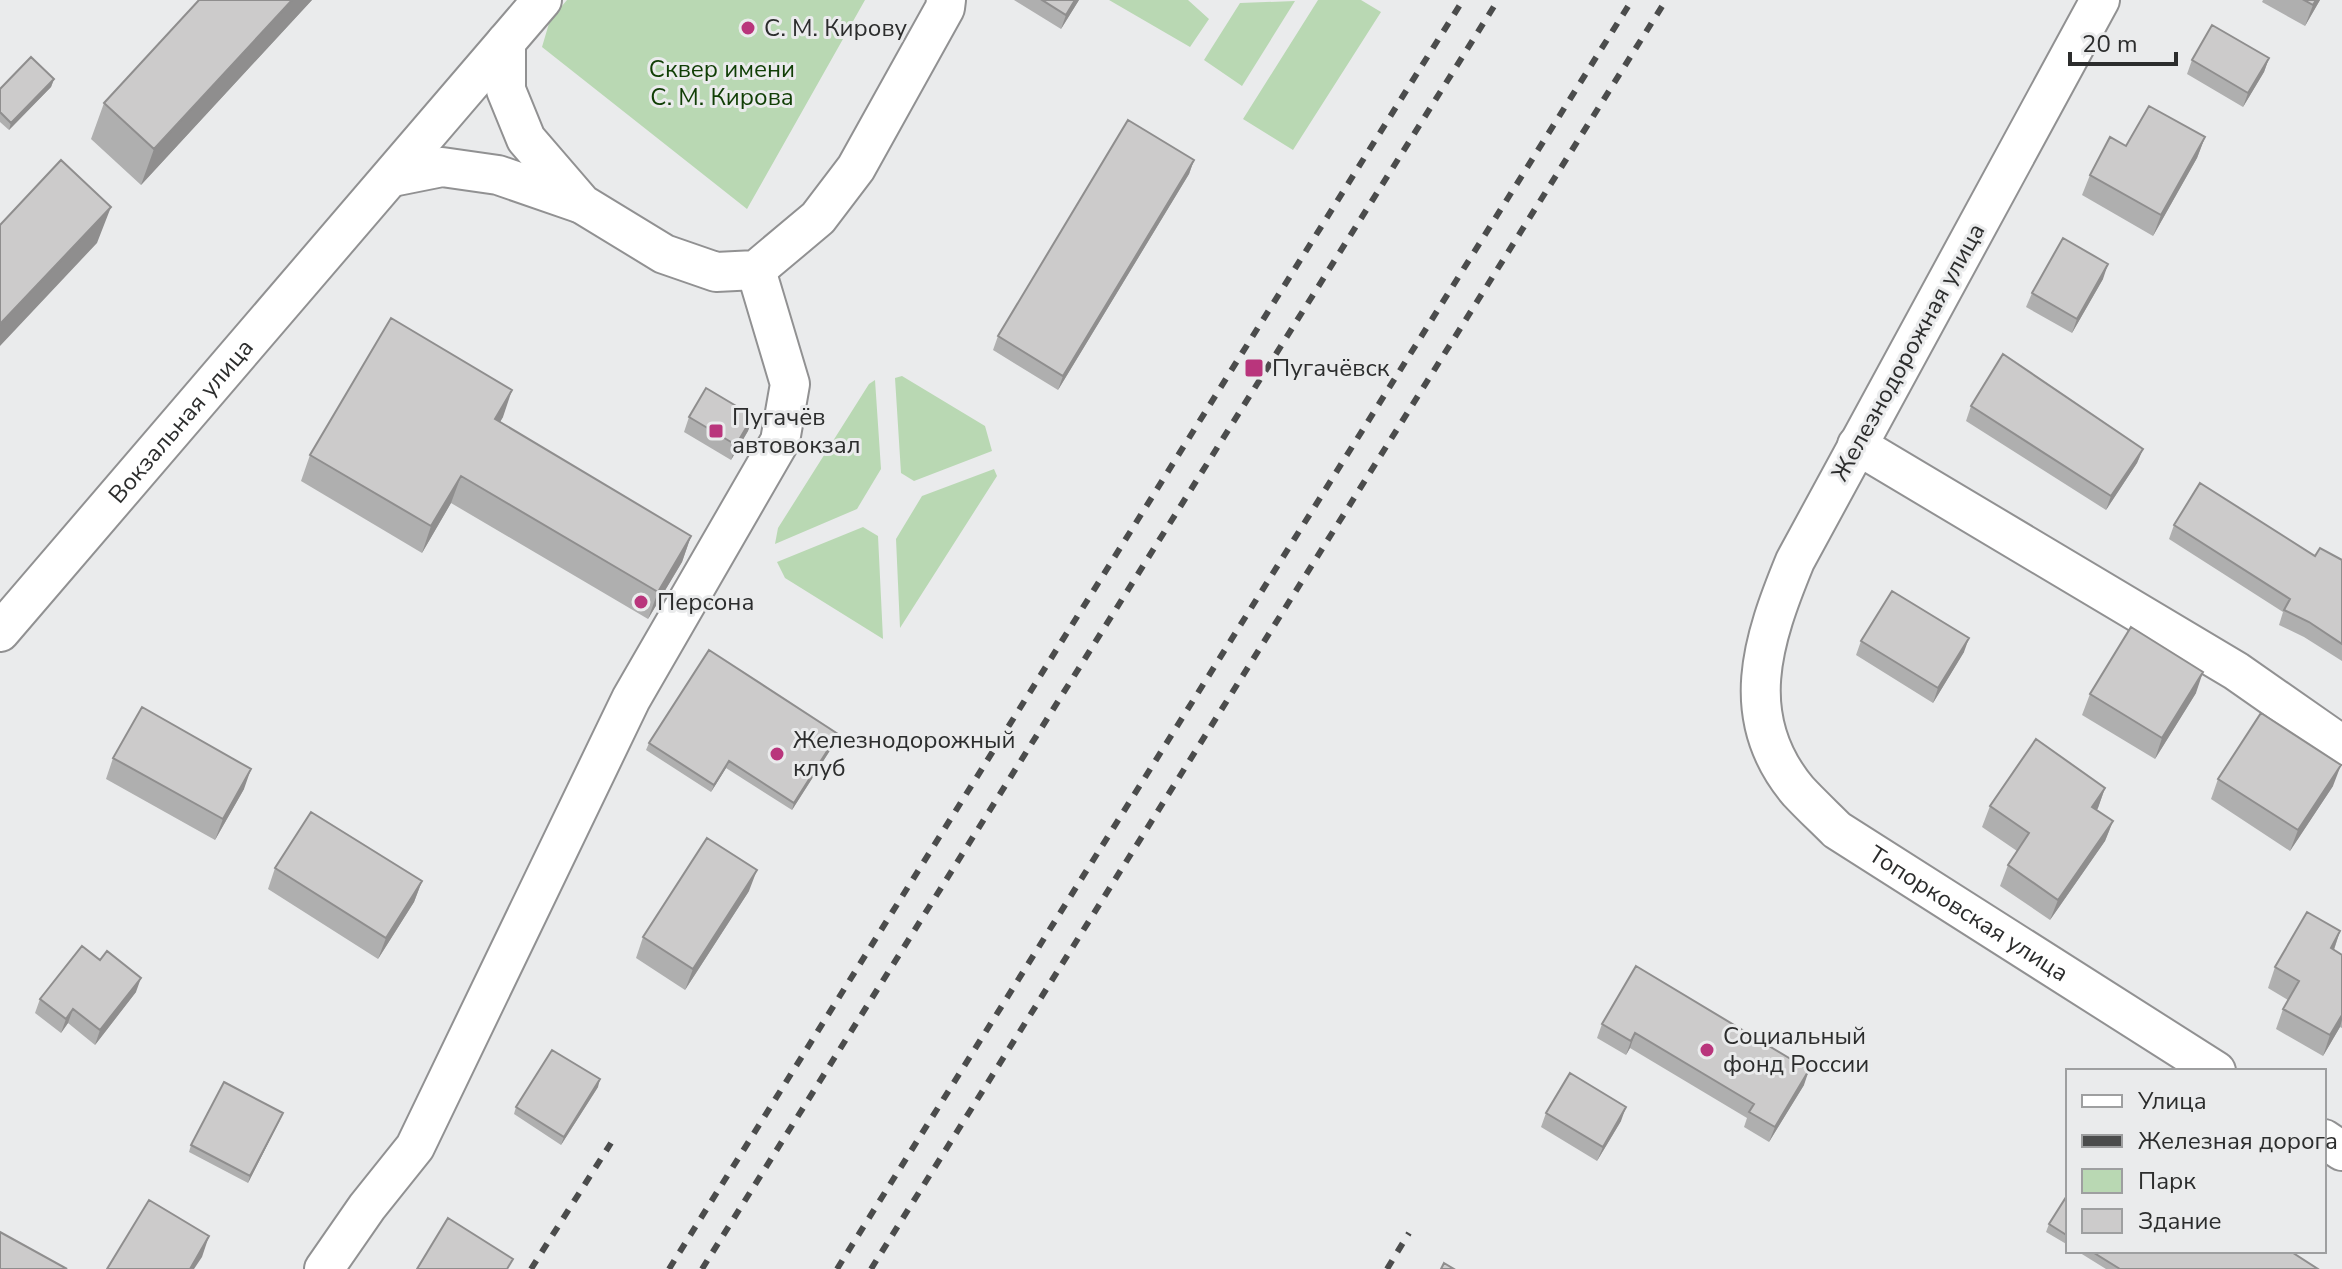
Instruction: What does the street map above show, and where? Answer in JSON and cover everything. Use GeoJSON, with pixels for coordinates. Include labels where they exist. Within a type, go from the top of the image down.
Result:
{"type":"FeatureCollection","features":[{"type":"Feature","properties":{"kind":"street"},"geometry":{"type":"LineString","coordinates":[[392,177],[542,0]]}},
{"type":"Feature","properties":{"kind":"street"},"geometry":{"type":"LineString","coordinates":[[392,177],[442,167],[498,175],[582,204],[664,254],[716,272],[756,270],[818,218],[856,168],[945,8],[946,0]]}},
{"type":"Feature","properties":{"kind":"street","name":"Железнодорожная улица"},"geometry":{"type":"LineString","coordinates":[[1762,718],[1761,670],[1772,618],[1795,561],[2100,0]]}},
{"type":"Feature","properties":{"kind":"street"},"geometry":{"type":"LineString","coordinates":[[506,42],[506,90],[526,139],[582,204]]}},
{"type":"Feature","properties":{"kind":"street","name":"Вокзальная улица"},"geometry":{"type":"LineString","coordinates":[[0,632],[392,177]]}},
{"type":"Feature","properties":{"kind":"street"},"geometry":{"type":"LineString","coordinates":[[324,1269],[367,1207],[415,1147],[631,699],[780,441],[790,384],[756,270]]}},
{"type":"Feature","properties":{"kind":"street"},"geometry":{"type":"LineString","coordinates":[[1857,445],[2236,671],[2342,745]]}},
{"type":"Feature","properties":{"kind":"street","name":"Топорковская улица"},"geometry":{"type":"LineString","coordinates":[[1762,718],[1771,747],[1797,789],[1837,830],[2213,1069]]}},
{"type":"Feature","properties":{"kind":"green space","name":"Сквер имени С. М. Кирова"},"geometry":{"type":"Polygon","coordinates":[[[567,0],[865,0],[747,209],[542,47],[550,20],[567,0]]]}},
{"type":"Feature","properties":{"kind":"green space"},"geometry":{"type":"Polygon","coordinates":[[[1109,0],[1188,0],[1209,19],[1190,47],[1109,0]]]}},
{"type":"Feature","properties":{"kind":"green space"},"geometry":{"type":"Polygon","coordinates":[[[1318,0],[1361,0],[1381,12],[1293,150],[1243,119],[1318,0]]]}},
{"type":"Feature","properties":{"kind":"green space"},"geometry":{"type":"Polygon","coordinates":[[[1295,1],[1242,86],[1204,60],[1240,3],[1295,1]]]}},
{"type":"Feature","properties":{"kind":"green space"},"geometry":{"type":"Polygon","coordinates":[[[902,376],[985,426],[992,451],[914,481],[901,473],[895,378],[902,376]]]}},
{"type":"Feature","properties":{"kind":"green space"},"geometry":{"type":"Polygon","coordinates":[[[875,380],[881,469],[857,509],[775,544],[778,528],[869,384],[875,380]]]}},
{"type":"Feature","properties":{"kind":"green space"},"geometry":{"type":"Polygon","coordinates":[[[994,469],[997,476],[900,628],[896,539],[922,496],[994,469]]]}},
{"type":"Feature","properties":{"kind":"green space"},"geometry":{"type":"Polygon","coordinates":[[[863,527],[878,536],[883,639],[785,578],[777,562],[863,527]]]}},
{"type":"Feature","properties":{"kind":"building"},"geometry":{"type":"Polygon","coordinates":[[[199,0],[292,0],[154,149],[104,103],[199,0]]]}},
{"type":"Feature","properties":{"kind":"building"},"geometry":{"type":"Polygon","coordinates":[[[1042,0],[1075,0],[1066,15],[1042,0]]]}},
{"type":"Feature","properties":{"kind":"building"},"geometry":{"type":"Polygon","coordinates":[[[2212,25],[2269,58],[2248,93],[2192,60],[2212,25]]]}},
{"type":"Feature","properties":{"kind":"building"},"geometry":{"type":"Polygon","coordinates":[[[31,57],[54,79],[11,123],[0,112],[0,89],[31,57]]]}},
{"type":"Feature","properties":{"kind":"building"},"geometry":{"type":"Polygon","coordinates":[[[2149,106],[2205,137],[2161,215],[2090,175],[2110,137],[2126,146],[2149,106]]]}},
{"type":"Feature","properties":{"kind":"building"},"geometry":{"type":"Polygon","coordinates":[[[1128,120],[1194,160],[1063,376],[998,336],[1128,120]]]}},
{"type":"Feature","properties":{"kind":"building"},"geometry":{"type":"Polygon","coordinates":[[[61,160],[111,207],[0,324],[0,225],[61,160]]]}},
{"type":"Feature","properties":{"kind":"building"},"geometry":{"type":"Polygon","coordinates":[[[2063,238],[2108,264],[2077,319],[2032,293],[2063,238]]]}},
{"type":"Feature","properties":{"kind":"building"},"geometry":{"type":"Polygon","coordinates":[[[391,318],[512,390],[495,419],[691,536],[658,592],[461,476],[431,526],[310,455],[391,318]]]}},
{"type":"Feature","properties":{"kind":"building"},"geometry":{"type":"Polygon","coordinates":[[[2003,354],[2143,449],[2111,496],[1971,406],[2003,354]]]}},
{"type":"Feature","properties":{"kind":"building"},"geometry":{"type":"Polygon","coordinates":[[[706,388],[753,416],[736,445],[689,417],[706,388]]]}},
{"type":"Feature","properties":{"kind":"building"},"geometry":{"type":"Polygon","coordinates":[[[2200,483],[2315,556],[2320,548],[2342,560],[2342,644],[2284,610],[2290,599],[2174,525],[2200,483]]]}},
{"type":"Feature","properties":{"kind":"building"},"geometry":{"type":"Polygon","coordinates":[[[1892,591],[1969,638],[1938,688],[1861,641],[1892,591]]]}},
{"type":"Feature","properties":{"kind":"building"},"geometry":{"type":"Polygon","coordinates":[[[2131,627],[2203,672],[2162,738],[2090,694],[2131,627]]]}},
{"type":"Feature","properties":{"kind":"building"},"geometry":{"type":"Polygon","coordinates":[[[709,650],[838,734],[794,803],[729,761],[714,785],[649,743],[709,650]]]}},
{"type":"Feature","properties":{"kind":"building"},"geometry":{"type":"Polygon","coordinates":[[[142,707],[251,769],[223,819],[113,758],[142,707]]]}},
{"type":"Feature","properties":{"kind":"building"},"geometry":{"type":"Polygon","coordinates":[[[2261,713],[2341,765],[2298,830],[2218,779],[2261,713]]]}},
{"type":"Feature","properties":{"kind":"building"},"geometry":{"type":"Polygon","coordinates":[[[2036,739],[2105,788],[2092,807],[2113,821],[2058,900],[2008,865],[2029,833],[1990,806],[2036,739]]]}},
{"type":"Feature","properties":{"kind":"building"},"geometry":{"type":"Polygon","coordinates":[[[311,812],[422,881],[386,938],[275,868],[311,812]]]}},
{"type":"Feature","properties":{"kind":"building"},"geometry":{"type":"Polygon","coordinates":[[[707,838],[757,870],[693,969],[643,937],[707,838]]]}},
{"type":"Feature","properties":{"kind":"building"},"geometry":{"type":"Polygon","coordinates":[[[2307,912],[2340,931],[2331,948],[2342,955],[2342,1015],[2330,1035],[2283,1009],[2299,981],[2275,967],[2307,912]]]}},
{"type":"Feature","properties":{"kind":"building"},"geometry":{"type":"Polygon","coordinates":[[[82,946],[100,960],[107,951],[141,978],[100,1030],[73,1009],[66,1019],[40,999],[82,946]]]}},
{"type":"Feature","properties":{"kind":"building"},"geometry":{"type":"Polygon","coordinates":[[[1636,966],[1809,1070],[1775,1127],[1749,1112],[1754,1104],[1635,1033],[1631,1041],[1602,1024],[1636,966]]]}},
{"type":"Feature","properties":{"kind":"building"},"geometry":{"type":"Polygon","coordinates":[[[552,1050],[600,1079],[564,1137],[516,1107],[552,1050]]]}},
{"type":"Feature","properties":{"kind":"building"},"geometry":{"type":"Polygon","coordinates":[[[1570,1073],[1626,1107],[1603,1147],[1546,1113],[1570,1073]]]}},
{"type":"Feature","properties":{"kind":"building"},"geometry":{"type":"Polygon","coordinates":[[[224,1082],[283,1113],[250,1176],[191,1145],[224,1082]]]}},
{"type":"Feature","properties":{"kind":"building"},"geometry":{"type":"Polygon","coordinates":[[[2066,1197],[2066,1235],[2049,1224],[2066,1197]]]}},
{"type":"Feature","properties":{"kind":"building"},"geometry":{"type":"Polygon","coordinates":[[[149,1200],[209,1236],[190,1269],[107,1269],[149,1200]]]}},
{"type":"Feature","properties":{"kind":"building"},"geometry":{"type":"Polygon","coordinates":[[[448,1218],[513,1259],[507,1269],[417,1269],[448,1218]]]}},
{"type":"Feature","properties":{"kind":"building"},"geometry":{"type":"Polygon","coordinates":[[[0,1232],[67,1269],[0,1269],[0,1232]]]}},
{"type":"Feature","properties":{"kind":"building"},"geometry":{"type":"Polygon","coordinates":[[[2094,1253],[2293,1253],[2318,1269],[2120,1269],[2094,1253]]]}},
{"type":"Feature","properties":{"kind":"railway"},"geometry":{"type":"LineString","coordinates":[[669,1269],[1463,0]]}},
{"type":"Feature","properties":{"kind":"railway"},"geometry":{"type":"LineString","coordinates":[[702,1269],[1498,0]]}},
{"type":"Feature","properties":{"kind":"railway"},"geometry":{"type":"LineString","coordinates":[[837,1269],[1632,0]]}},
{"type":"Feature","properties":{"kind":"railway"},"geometry":{"type":"LineString","coordinates":[[871,1269],[1666,0]]}},
{"type":"Feature","properties":{"kind":"railway"},"geometry":{"type":"LineString","coordinates":[[531,1269],[611,1143]]}},
{"type":"Feature","properties":{"kind":"railway"},"geometry":{"type":"LineString","coordinates":[[1387,1269],[1409,1233]]}},
{"type":"Feature","properties":{"kind":"place","name":"С. М. Кирову"},"geometry":{"type":"Point","coordinates":[748,28]}},
{"type":"Feature","properties":{"kind":"place","name":"Пугачёвск"},"geometry":{"type":"Point","coordinates":[1254,368]}},
{"type":"Feature","properties":{"kind":"place","name":"Пугачёв автовокзал"},"geometry":{"type":"Point","coordinates":[716,431]}},
{"type":"Feature","properties":{"kind":"place","name":"Персона"},"geometry":{"type":"Point","coordinates":[641,602]}},
{"type":"Feature","properties":{"kind":"place","name":"Железнодорожный клуб"},"geometry":{"type":"Point","coordinates":[777,754]}},
{"type":"Feature","properties":{"kind":"place","name":"Социальный фонд России"},"geometry":{"type":"Point","coordinates":[1707,1050]}}]}
